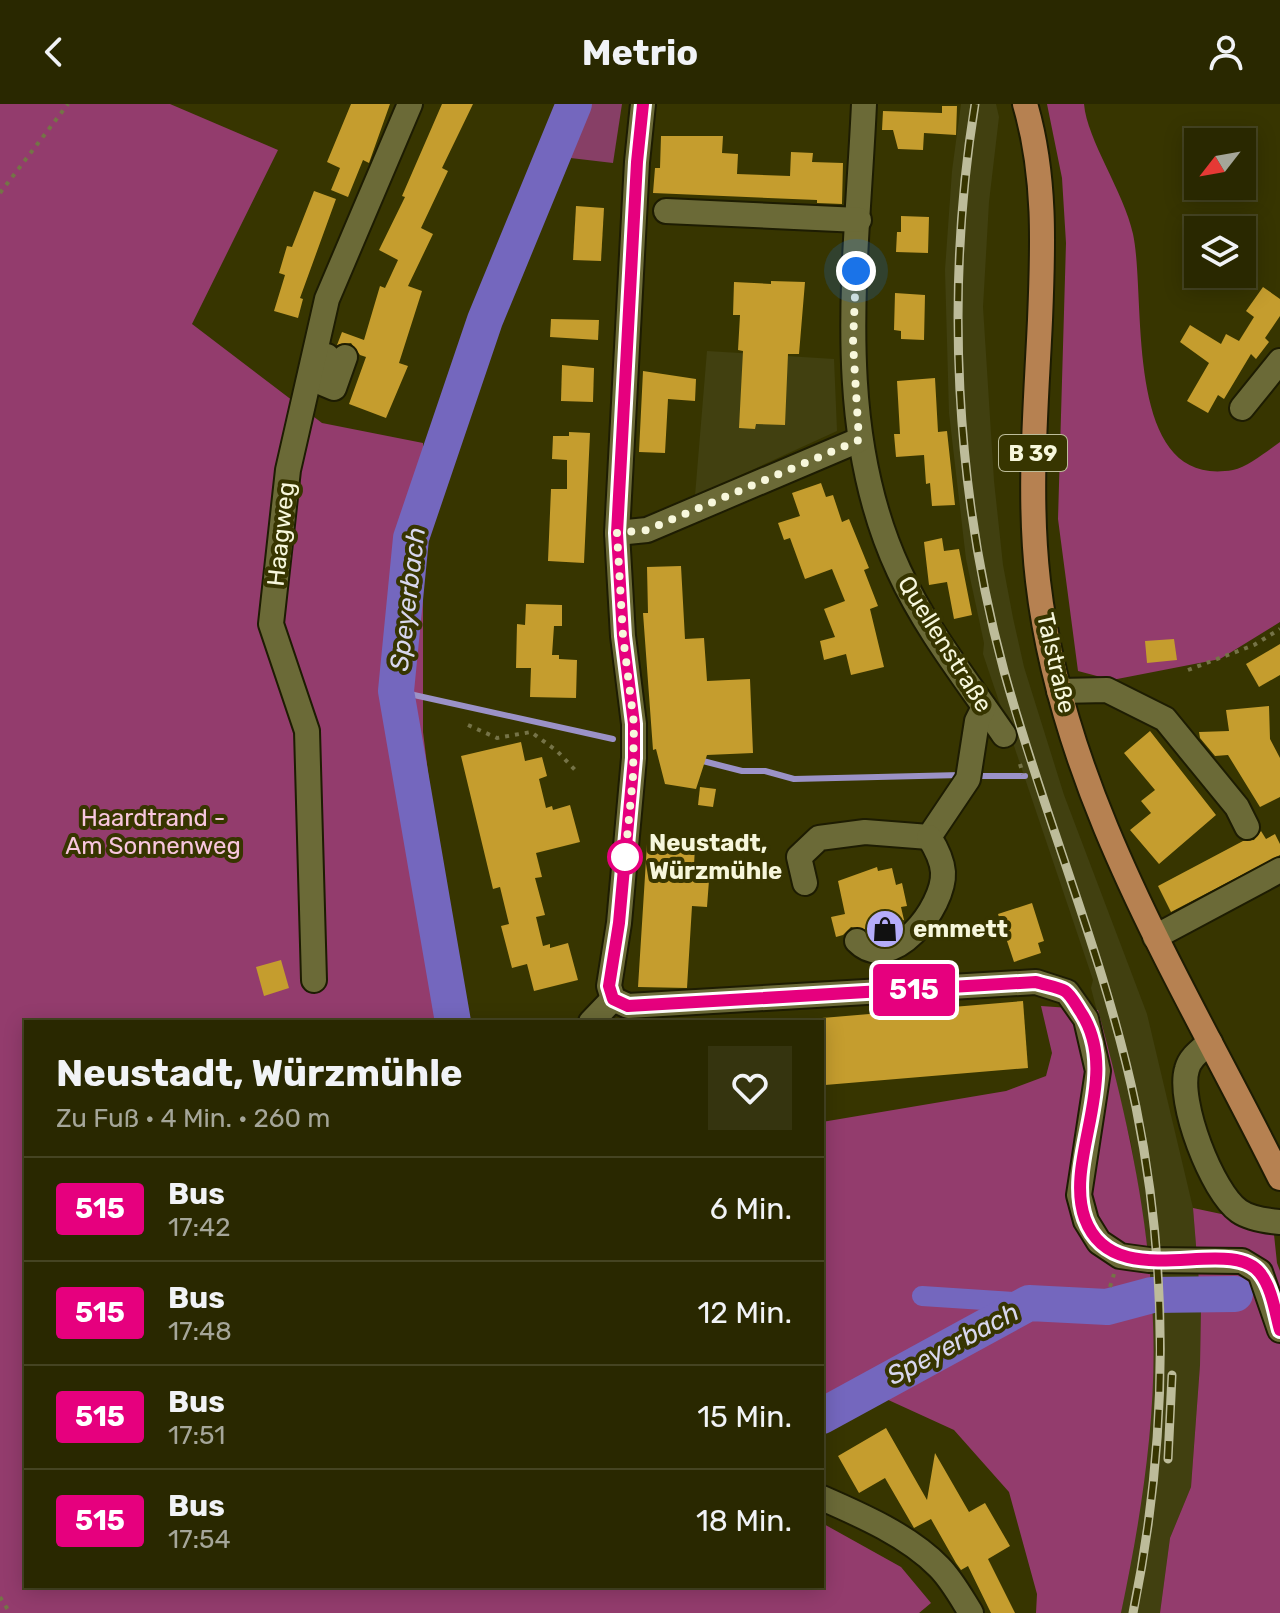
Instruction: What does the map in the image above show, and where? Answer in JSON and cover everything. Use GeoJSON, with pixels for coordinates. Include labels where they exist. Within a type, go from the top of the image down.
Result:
{"type":"FeatureCollection","features":[{"type":"Feature","properties":{"kind":"main road","name":"Talstraße"},"geometry":{"type":"LineString","coordinates":[[1025,104],[1037,160],[1042,217],[1032,474],[1035,535],[1038,581],[1059,691],[1114,850],[1155,937],[1280,1178]]}},
{"type":"Feature","properties":{"kind":"street","name":"Haagweg"},"geometry":{"type":"LineString","coordinates":[[314,980],[307,731],[271,624],[288,470],[323,316],[344,253],[410,104]]}},
{"type":"Feature","properties":{"kind":"street"},"geometry":{"type":"LineString","coordinates":[[643,104],[637,162],[617,533],[623,636],[634,724],[634,758],[619,923],[609,986],[613,999],[628,1006],[1036,982],[1067,992],[1086,1019],[1098,1071],[1079,1195],[1086,1221],[1099,1242],[1120,1256],[1149,1260],[1242,1261],[1260,1272],[1280,1330]]}},
{"type":"Feature","properties":{"kind":"street","name":"Quellenstraße"},"geometry":{"type":"LineString","coordinates":[[864,104],[853,343],[859,440],[882,530],[899,572],[917,607],[1004,735]]}},
{"type":"Feature","properties":{"kind":"street"},"geometry":{"type":"LineString","coordinates":[[666,211],[859,220]]}},
{"type":"Feature","properties":{"kind":"street"},"geometry":{"type":"LineString","coordinates":[[323,316],[331,335],[322,383],[334,388],[345,357]]}},
{"type":"Feature","properties":{"kind":"street"},"geometry":{"type":"LineString","coordinates":[[1242,408],[1280,361]]}},
{"type":"Feature","properties":{"kind":"street"},"geometry":{"type":"LineString","coordinates":[[617,533],[647,530],[859,440]]}},
{"type":"Feature","properties":{"kind":"street"},"geometry":{"type":"LineString","coordinates":[[1059,691],[1107,690],[1165,719],[1237,807],[1247,827]]}},
{"type":"Feature","properties":{"kind":"street"},"geometry":{"type":"LineString","coordinates":[[929,837],[970,771],[977,721],[984,707]]}},
{"type":"Feature","properties":{"kind":"street"},"geometry":{"type":"LineString","coordinates":[[805,883],[799,857],[819,838],[865,832],[929,837]]}},
{"type":"Feature","properties":{"kind":"street"},"geometry":{"type":"LineString","coordinates":[[857,941],[865,949],[876,952],[898,945],[911,936],[927,917],[941,891],[943,873],[939,854],[929,837]]}},
{"type":"Feature","properties":{"kind":"street"},"geometry":{"type":"LineString","coordinates":[[1155,937],[1280,870]]}},
{"type":"Feature","properties":{"kind":"street"},"geometry":{"type":"LineString","coordinates":[[593,1020],[613,999]]}},
{"type":"Feature","properties":{"kind":"street"},"geometry":{"type":"LineString","coordinates":[[1210,1042],[1187,1066],[1185,1090],[1213,1176],[1222,1194],[1242,1213],[1280,1222]]}},
{"type":"Feature","properties":{"kind":"street"},"geometry":{"type":"LineString","coordinates":[[824,1499],[871,1522],[920,1552],[939,1567],[971,1613]]}},
{"type":"Feature","properties":{"kind":"path"},"geometry":{"type":"LineString","coordinates":[[0,193],[68,104]]}},
{"type":"Feature","properties":{"kind":"path"},"geometry":{"type":"LineString","coordinates":[[1188,670],[1254,645],[1280,629]]}},
{"type":"Feature","properties":{"kind":"path"},"geometry":{"type":"LineString","coordinates":[[468,725],[497,738],[531,732],[557,751],[576,771]]}},
{"type":"Feature","properties":{"kind":"path"},"geometry":{"type":"LineString","coordinates":[[1020,764],[1023,774]]}},
{"type":"Feature","properties":{"kind":"path"},"geometry":{"type":"LineString","coordinates":[[0,1597],[10,1613]]}},
{"type":"Feature","properties":{"kind":"shaded area"},"geometry":{"type":"Polygon","coordinates":[[[581,104],[622,104],[613,163],[562,157],[581,104]]]}},
{"type":"Feature","properties":{"kind":"shaded area"},"geometry":{"type":"Polygon","coordinates":[[[961,104],[996,104],[999,117],[989,202],[983,307],[994,481],[1003,565],[1013,618],[1024,667],[1064,795],[1147,1014],[1193,1208],[1201,1307],[1191,1487],[1170,1538],[1160,1613],[1121,1613],[1143,1484],[1152,1365],[1146,1239],[1131,1143],[1091,988],[1093,980],[983,654],[984,643],[966,559],[949,413],[945,270],[952,171],[961,104]]]}},
{"type":"Feature","properties":{"kind":"shaded area"},"geometry":{"type":"Polygon","coordinates":[[[707,351],[834,359],[837,431],[695,496],[707,351]]]}},
{"type":"Feature","properties":{"kind":"green space","name":"Haardtrand - Am Sonnenweg"},"geometry":{"type":"Polygon","coordinates":[[[0,104],[170,104],[278,150],[192,324],[322,423],[423,443],[423,732],[459,1020],[24,1020],[24,1588],[824,1588],[824,1524],[901,1567],[931,1603],[919,1613],[0,1613],[0,104]]]}},
{"type":"Feature","properties":{"kind":"green space"},"geometry":{"type":"Polygon","coordinates":[[[1047,104],[1084,104],[1092,134],[1122,201],[1133,234],[1137,264],[1146,384],[1156,421],[1172,451],[1197,468],[1233,470],[1280,442],[1280,622],[1220,659],[1112,680],[1078,671],[1058,519],[1066,243],[1062,178],[1047,104]]]}},
{"type":"Feature","properties":{"kind":"green space"},"geometry":{"type":"Polygon","coordinates":[[[1041,1006],[1098,1010],[1125,1119],[1145,1229],[1154,1342],[1151,1420],[1136,1537],[1121,1613],[1036,1613],[1037,1594],[1009,1492],[954,1430],[884,1398],[824,1434],[824,1122],[1006,1091],[1046,1076],[1052,1053],[1041,1006]]]}},
{"type":"Feature","properties":{"kind":"green space"},"geometry":{"type":"Polygon","coordinates":[[[1193,1208],[1273,1225],[1280,1271],[1280,1613],[1160,1613],[1170,1538],[1191,1487],[1201,1307],[1193,1208]]]}},
{"type":"Feature","properties":{"kind":"building"},"geometry":{"type":"Polygon","coordinates":[[[351,104],[390,104],[369,163],[363,160],[348,197],[331,190],[340,168],[327,162],[351,104]]]}},
{"type":"Feature","properties":{"kind":"building"},"geometry":{"type":"Polygon","coordinates":[[[442,104],[473,104],[442,168],[448,171],[421,228],[433,234],[408,286],[422,291],[399,363],[408,366],[386,418],[349,404],[366,357],[360,355],[351,343],[337,345],[342,332],[364,340],[380,286],[385,288],[398,260],[379,250],[405,197],[402,196],[442,104]]]}},
{"type":"Feature","properties":{"kind":"building"},"geometry":{"type":"Polygon","coordinates":[[[942,106],[957,106],[956,135],[924,133],[923,150],[898,149],[893,130],[882,130],[883,111],[942,113],[942,106]]]}},
{"type":"Feature","properties":{"kind":"building"},"geometry":{"type":"Polygon","coordinates":[[[661,136],[723,136],[722,153],[738,154],[737,174],[790,176],[791,152],[813,153],[812,162],[843,163],[842,204],[817,203],[817,200],[653,193],[655,168],[660,168],[661,136]]]}},
{"type":"Feature","properties":{"kind":"building"},"geometry":{"type":"Polygon","coordinates":[[[314,191],[336,199],[300,298],[303,299],[298,318],[274,311],[285,275],[279,273],[287,246],[292,247],[314,191]]]}},
{"type":"Feature","properties":{"kind":"building"},"geometry":{"type":"Polygon","coordinates":[[[576,206],[604,208],[601,261],[573,260],[576,206]]]}},
{"type":"Feature","properties":{"kind":"building"},"geometry":{"type":"Polygon","coordinates":[[[901,216],[929,217],[928,253],[896,252],[901,216]]]}},
{"type":"Feature","properties":{"kind":"building"},"geometry":{"type":"Polygon","coordinates":[[[771,281],[805,282],[799,354],[788,354],[785,425],[756,424],[755,429],[739,428],[743,351],[738,350],[740,315],[733,315],[734,282],[771,284],[771,281]]]}},
{"type":"Feature","properties":{"kind":"building"},"geometry":{"type":"Polygon","coordinates":[[[1263,287],[1280,299],[1280,316],[1265,338],[1269,342],[1256,359],[1251,354],[1224,399],[1218,395],[1208,413],[1187,401],[1209,363],[1180,342],[1190,325],[1221,344],[1226,334],[1239,341],[1254,317],[1246,311],[1263,287]]]}},
{"type":"Feature","properties":{"kind":"building"},"geometry":{"type":"Polygon","coordinates":[[[895,293],[925,295],[924,340],[901,339],[901,331],[894,330],[895,293]]]}},
{"type":"Feature","properties":{"kind":"building"},"geometry":{"type":"Polygon","coordinates":[[[551,319],[599,320],[598,340],[550,337],[551,319]]]}},
{"type":"Feature","properties":{"kind":"building"},"geometry":{"type":"Polygon","coordinates":[[[562,365],[594,368],[593,402],[561,401],[562,365]]]}},
{"type":"Feature","properties":{"kind":"building"},"geometry":{"type":"Polygon","coordinates":[[[643,371],[696,379],[695,401],[668,399],[665,453],[639,452],[643,371]]]}},
{"type":"Feature","properties":{"kind":"building"},"geometry":{"type":"Polygon","coordinates":[[[935,378],[938,432],[947,431],[955,505],[932,506],[930,483],[926,484],[924,455],[896,457],[894,434],[900,434],[897,381],[935,378]]]}},
{"type":"Feature","properties":{"kind":"building"},"geometry":{"type":"Polygon","coordinates":[[[569,432],[590,433],[584,563],[548,561],[551,489],[567,489],[567,460],[552,459],[553,436],[569,436],[569,432]]]}},
{"type":"Feature","properties":{"kind":"building"},"geometry":{"type":"Polygon","coordinates":[[[821,483],[826,497],[833,495],[842,522],[849,519],[869,568],[864,570],[878,606],[870,609],[884,667],[851,675],[846,654],[824,660],[820,641],[835,637],[824,609],[845,601],[832,569],[805,579],[790,538],[784,540],[778,523],[800,516],[792,493],[821,483]]]}},
{"type":"Feature","properties":{"kind":"building"},"geometry":{"type":"Polygon","coordinates":[[[942,538],[944,551],[959,549],[972,615],[954,619],[947,582],[929,585],[924,542],[942,538]]]}},
{"type":"Feature","properties":{"kind":"building"},"geometry":{"type":"Polygon","coordinates":[[[681,566],[685,639],[704,638],[707,681],[750,679],[753,753],[707,755],[696,789],[665,784],[656,749],[653,750],[643,613],[648,613],[647,567],[681,566]]]}},
{"type":"Feature","properties":{"kind":"building"},"geometry":{"type":"Polygon","coordinates":[[[526,604],[562,605],[562,626],[554,626],[552,655],[559,655],[559,659],[577,660],[576,698],[530,697],[531,668],[516,668],[517,624],[525,625],[526,604]]]}},
{"type":"Feature","properties":{"kind":"building"},"geometry":{"type":"Polygon","coordinates":[[[1174,639],[1177,660],[1147,663],[1145,641],[1174,639]]]}},
{"type":"Feature","properties":{"kind":"building"},"geometry":{"type":"Polygon","coordinates":[[[1280,644],[1280,675],[1259,687],[1246,664],[1280,644]]]}},
{"type":"Feature","properties":{"kind":"building"},"geometry":{"type":"Polygon","coordinates":[[[1269,706],[1270,739],[1280,758],[1280,797],[1260,807],[1228,755],[1215,756],[1200,738],[1199,732],[1229,731],[1226,710],[1269,706]]]}},
{"type":"Feature","properties":{"kind":"building"},"geometry":{"type":"Polygon","coordinates":[[[1150,731],[1216,815],[1159,864],[1130,830],[1151,813],[1141,801],[1155,790],[1124,753],[1150,731]]]}},
{"type":"Feature","properties":{"kind":"building"},"geometry":{"type":"Polygon","coordinates":[[[521,742],[525,761],[542,757],[547,776],[539,779],[546,808],[552,806],[553,810],[570,805],[580,842],[536,853],[542,877],[535,878],[545,915],[536,917],[543,946],[550,944],[550,948],[568,943],[578,980],[534,991],[527,964],[512,968],[501,926],[509,924],[500,887],[493,889],[461,756],[521,742]]]}},
{"type":"Feature","properties":{"kind":"building"},"geometry":{"type":"Polygon","coordinates":[[[700,787],[716,789],[713,807],[698,805],[700,787]]]}},
{"type":"Feature","properties":{"kind":"building"},"geometry":{"type":"Polygon","coordinates":[[[1261,831],[1266,839],[1275,834],[1280,844],[1280,855],[1171,912],[1158,886],[1243,841],[1254,840],[1261,831]]]}},
{"type":"Feature","properties":{"kind":"building"},"geometry":{"type":"Polygon","coordinates":[[[647,844],[695,847],[694,865],[710,867],[707,907],[692,906],[687,988],[638,987],[647,844]]]}},
{"type":"Feature","properties":{"kind":"building"},"geometry":{"type":"Polygon","coordinates":[[[877,867],[878,871],[892,868],[896,885],[902,883],[907,906],[901,907],[904,920],[867,930],[851,927],[836,937],[831,917],[845,914],[838,881],[877,867]]]}},
{"type":"Feature","properties":{"kind":"building"},"geometry":{"type":"Polygon","coordinates":[[[1032,903],[1044,941],[1038,943],[1041,953],[1014,962],[998,914],[1032,903]]]}},
{"type":"Feature","properties":{"kind":"building"},"geometry":{"type":"Polygon","coordinates":[[[281,960],[289,988],[264,996],[256,967],[281,960]]]}},
{"type":"Feature","properties":{"kind":"building"},"geometry":{"type":"Polygon","coordinates":[[[1023,1001],[1028,1068],[825,1085],[822,1018],[1023,1001]]]}},
{"type":"Feature","properties":{"kind":"building"},"geometry":{"type":"Polygon","coordinates":[[[886,1428],[927,1500],[935,1453],[969,1512],[985,1503],[1010,1546],[988,1559],[1015,1613],[991,1613],[968,1566],[961,1570],[931,1519],[914,1528],[885,1478],[859,1493],[838,1456],[886,1428]]]}},
{"type":"Feature","properties":{"kind":"waterway","name":"Speyerbach"},"geometry":{"type":"LineString","coordinates":[[453,1020],[396,691],[411,538],[485,320],[574,104]]}},
{"type":"Feature","properties":{"kind":"waterway"},"geometry":{"type":"LineString","coordinates":[[396,691],[613,739]]}},
{"type":"Feature","properties":{"kind":"waterway"},"geometry":{"type":"LineString","coordinates":[[699,760],[794,779],[961,775]]}},
{"type":"Feature","properties":{"kind":"waterway"},"geometry":{"type":"LineString","coordinates":[[973,776],[1025,776]]}},
{"type":"Feature","properties":{"kind":"waterway","name":"Speyerbach"},"geometry":{"type":"LineString","coordinates":[[824,1415],[1029,1303],[1107,1307],[1152,1295],[1235,1294]]}},
{"type":"Feature","properties":{"kind":"waterway"},"geometry":{"type":"LineString","coordinates":[[922,1296],[1029,1303]]}},
{"type":"Feature","properties":{"kind":"railway"},"geometry":{"type":"LineString","coordinates":[[975,104],[960,245],[958,317],[965,461],[975,532],[987,602],[1004,671],[1123,1051],[1136,1107],[1155,1233],[1159,1296],[1158,1424],[1153,1487],[1133,1613]]}},
{"type":"Feature","properties":{"kind":"railway"},"geometry":{"type":"LineString","coordinates":[[1168,1459],[1172,1375]]}},
{"type":"Feature","properties":{"kind":"bus line","name":"515"},"geometry":{"type":"LineString","coordinates":[[643,104],[637,162],[617,533],[623,636],[634,724],[634,758],[619,923],[609,986],[613,999],[628,1006],[1036,982],[1067,992],[1086,1019],[1098,1071],[1079,1195],[1086,1221],[1099,1242],[1120,1256],[1149,1260],[1242,1261],[1260,1272],[1280,1330]]}},
{"type":"Feature","properties":{"kind":"place","name":"Neustadt, Würzmühle"},"geometry":{"type":"Point","coordinates":[625,857]}},
{"type":"Feature","properties":{"kind":"place","name":"emmett"},"geometry":{"type":"Point","coordinates":[885,929]}},
{"type":"Feature","properties":{"kind":"route"},"geometry":{"type":"LineString","coordinates":[[625,857],[625,860],[633,776],[634,724],[623,636],[617,533],[647,530],[859,440],[853,343],[856,271]]}}]}
